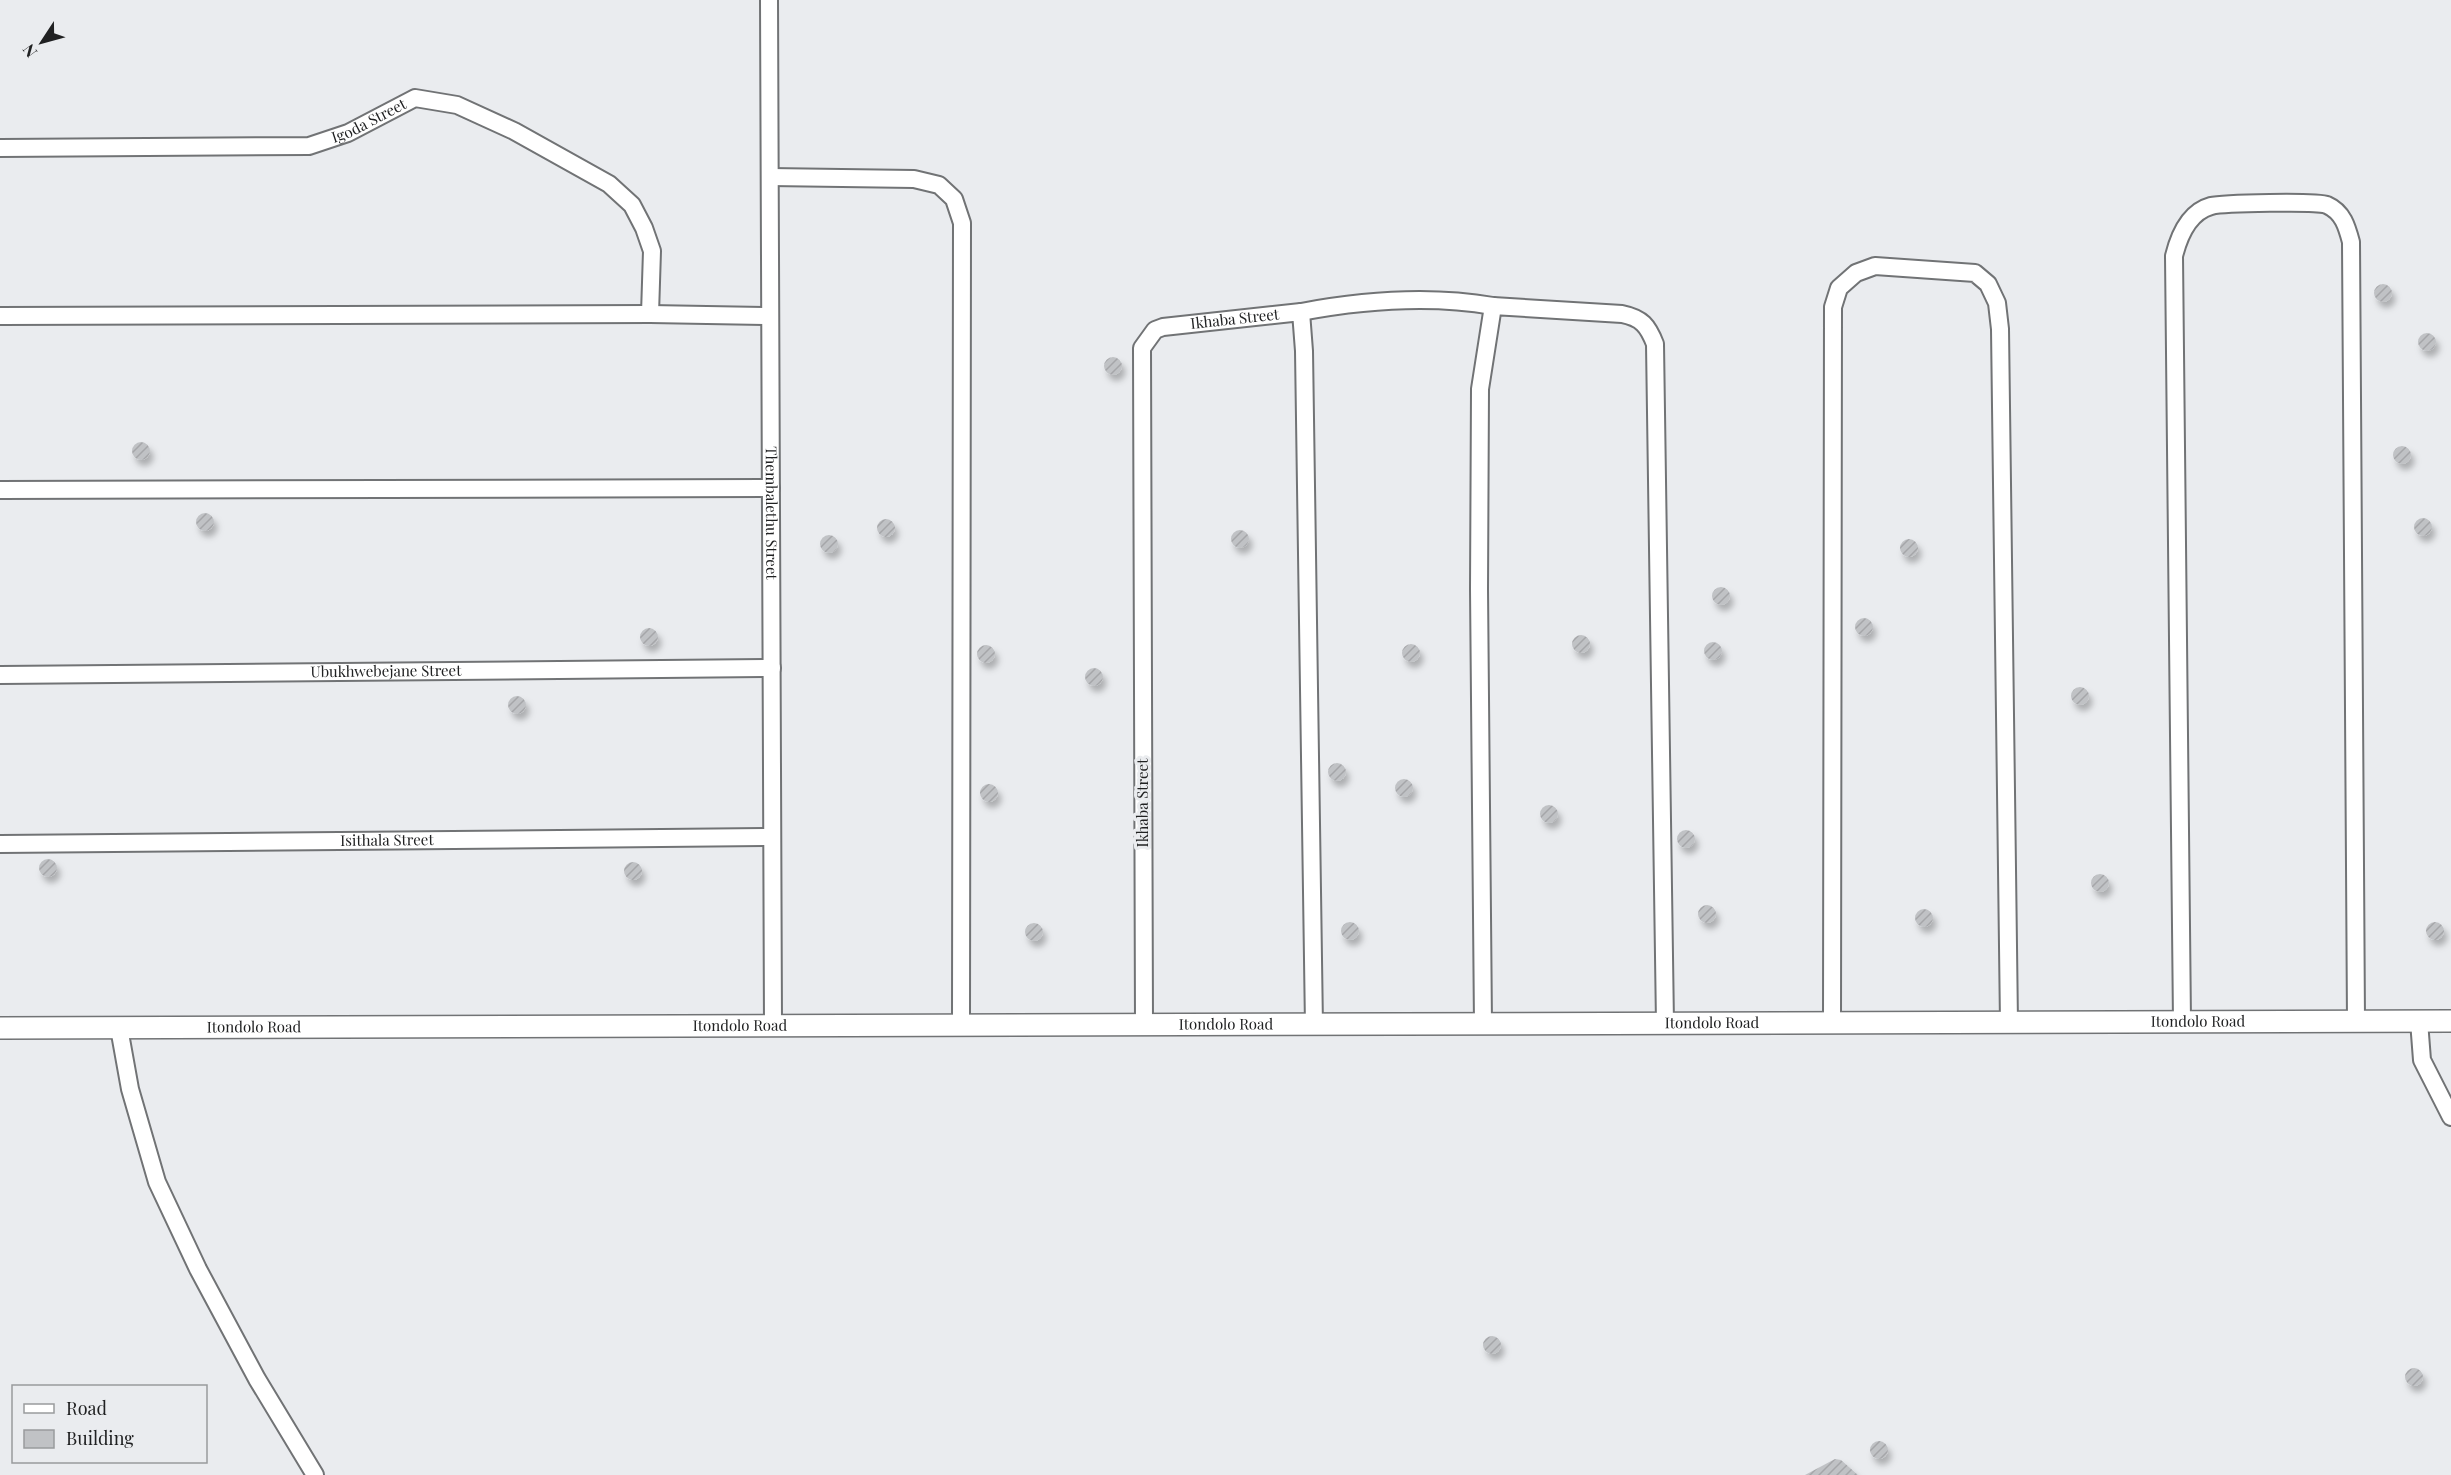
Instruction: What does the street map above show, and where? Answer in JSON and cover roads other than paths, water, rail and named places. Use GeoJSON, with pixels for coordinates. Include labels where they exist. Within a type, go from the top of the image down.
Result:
{"type":"FeatureCollection","features":[{"type":"Feature","properties":{"kind":"street","name":"Thembalethu Street"},"geometry":{"type":"LineString","coordinates":[[770,0],[773,1026]]}},
{"type":"Feature","properties":{"kind":"street","name":"Igoda Street"},"geometry":{"type":"LineString","coordinates":[[0,148],[309,146],[348,134],[415,98],[457,105],[514,131],[609,184],[632,205],[644,228],[652,251],[650,314]]}},
{"type":"Feature","properties":{"kind":"street"},"geometry":{"type":"LineString","coordinates":[[770,177],[914,179],[939,185],[954,199],[962,223],[961,1026]]}},
{"type":"Feature","properties":{"kind":"street"},"geometry":{"type":"LineString","coordinates":[[2182,1022],[2174,256],[2180,234],[2193,217],[2210,206],[2308,202],[2327,205],[2344,219],[2351,242],[2356,1022]]}},
{"type":"Feature","properties":{"kind":"street"},"geometry":{"type":"LineString","coordinates":[[1832,1023],[1833,306],[1839,288],[1856,273],[1875,266],[1974,273],[1988,284],[1997,303],[2000,329],[2009,1023]]}},
{"type":"Feature","properties":{"kind":"street"},"geometry":{"type":"LineString","coordinates":[[1301,312],[1367,302],[1406,299],[1622,314],[1635,316],[1648,326],[1655,344],[1665,1024]]}},
{"type":"Feature","properties":{"kind":"street"},"geometry":{"type":"LineString","coordinates":[[1483,1024],[1479,589],[1480,389],[1493,306]]}},
{"type":"Feature","properties":{"kind":"street","name":"Ikhaba Street"},"geometry":{"type":"LineString","coordinates":[[1144,1025],[1142,348],[1155,330],[1163,327],[1301,312],[1304,351],[1314,1026]]}},
{"type":"Feature","properties":{"kind":"street"},"geometry":{"type":"LineString","coordinates":[[0,316],[650,314],[770,316]]}},
{"type":"Feature","properties":{"kind":"street"},"geometry":{"type":"LineString","coordinates":[[0,490],[771,488]]}},
{"type":"Feature","properties":{"kind":"street","name":"Ubukhwebejane Street"},"geometry":{"type":"LineString","coordinates":[[0,675],[772,668]]}},
{"type":"Feature","properties":{"kind":"street","name":"Isithala Street"},"geometry":{"type":"LineString","coordinates":[[0,844],[772,837]]}},
{"type":"Feature","properties":{"kind":"street"},"geometry":{"type":"LineString","coordinates":[[2419,1021],[2422,1060],[2451,1117]]}},
{"type":"Feature","properties":{"kind":"street","name":"Itondolo Road"},"geometry":{"type":"LineString","coordinates":[[0,1028],[2451,1021]]}},
{"type":"Feature","properties":{"kind":"street"},"geometry":{"type":"LineString","coordinates":[[119,1028],[130,1089],[157,1182],[198,1269],[257,1379],[315,1475]]}}]}
